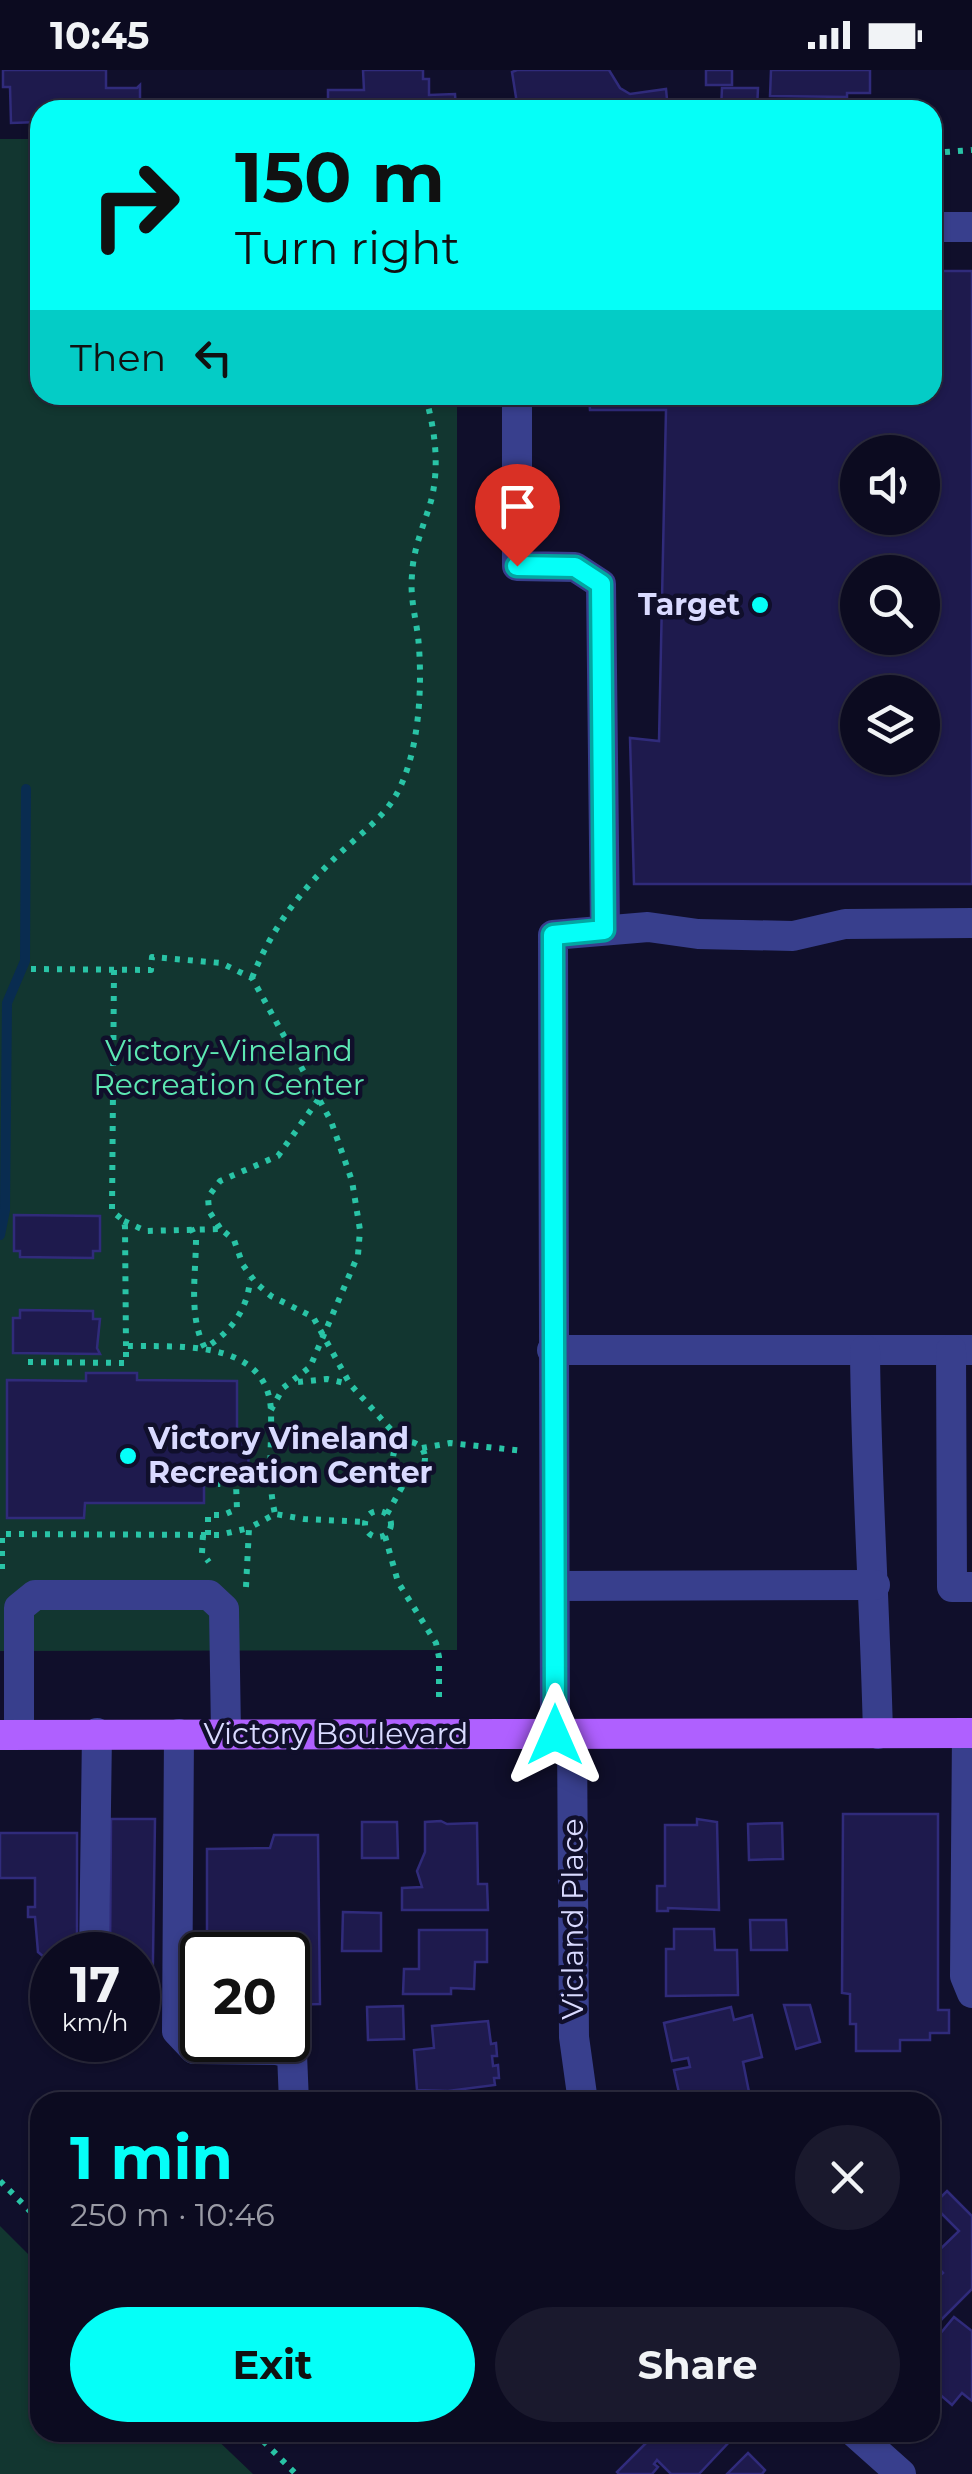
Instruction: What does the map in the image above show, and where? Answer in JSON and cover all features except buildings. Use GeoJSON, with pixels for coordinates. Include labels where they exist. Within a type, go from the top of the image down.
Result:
{"type":"FeatureCollection","features":[{"type":"Feature","properties":{"kind":"main road","name":"Victory Boulevard"},"geometry":{"type":"LineString","coordinates":[[9,1735],[970,1733]]}},
{"type":"Feature","properties":{"kind":"street"},"geometry":{"type":"LineString","coordinates":[[942,227],[972,227]]}},
{"type":"Feature","properties":{"kind":"street"},"geometry":{"type":"LineString","coordinates":[[517,405],[517,566],[575,567],[601,584],[604,930],[648,926],[698,934],[793,936],[844,924],[972,923]]}},
{"type":"Feature","properties":{"kind":"street","name":"Vicland Place"},"geometry":{"type":"LineString","coordinates":[[582,2092],[574,2037],[555,1586],[553,935],[604,930]]}},
{"type":"Feature","properties":{"kind":"street"},"geometry":{"type":"LineString","coordinates":[[552,1350],[962,1350],[952,1587],[972,1587]]}},
{"type":"Feature","properties":{"kind":"street"},"geometry":{"type":"LineString","coordinates":[[864,1350],[878,1734]]}},
{"type":"Feature","properties":{"kind":"street"},"geometry":{"type":"LineString","coordinates":[[555,1586],[875,1584]]}},
{"type":"Feature","properties":{"kind":"street"},"geometry":{"type":"LineString","coordinates":[[9,1735],[19,1608],[35,1595],[209,1595],[224,1609],[226,1733]]}},
{"type":"Feature","properties":{"kind":"street"},"geometry":{"type":"LineString","coordinates":[[94,1932],[97,1733]]}},
{"type":"Feature","properties":{"kind":"street"},"geometry":{"type":"LineString","coordinates":[[970,1733],[964,1976],[972,1992]]}},
{"type":"Feature","properties":{"kind":"street"},"geometry":{"type":"LineString","coordinates":[[179,1734],[177,2031],[194,2049],[277,2050],[292,2054],[294,2092]]}},
{"type":"Feature","properties":{"kind":"street"},"geometry":{"type":"LineString","coordinates":[[865,2442],[901,2474]]}},
{"type":"Feature","properties":{"kind":"path"},"geometry":{"type":"LineString","coordinates":[[942,152],[972,150]]}},
{"type":"Feature","properties":{"kind":"path"},"geometry":{"type":"LineString","coordinates":[[252,978],[262,952],[290,908],[308,884],[391,803],[410,763],[418,710],[412,568],[436,474],[427,405]]}},
{"type":"Feature","properties":{"kind":"path"},"geometry":{"type":"LineString","coordinates":[[31,969],[152,970],[152,957],[221,963],[252,978],[331,1122],[352,1181],[360,1230],[358,1255],[310,1368],[282,1388],[271,1410]]}},
{"type":"Feature","properties":{"kind":"path"},"geometry":{"type":"LineString","coordinates":[[114,970],[112,1211],[146,1231],[221,1229]]}},
{"type":"Feature","properties":{"kind":"path"},"geometry":{"type":"LineString","coordinates":[[204,1348],[218,1340],[241,1313],[249,1296],[250,1278],[234,1240],[221,1229],[210,1211],[208,1197],[220,1181],[278,1156],[338,1072]]}},
{"type":"Feature","properties":{"kind":"path"},"geometry":{"type":"LineString","coordinates":[[28,1362],[126,1363],[124,1221]]}},
{"type":"Feature","properties":{"kind":"path"},"geometry":{"type":"LineString","coordinates":[[192,1228],[196,1239],[196,1316],[204,1348]]}},
{"type":"Feature","properties":{"kind":"path"},"geometry":{"type":"LineString","coordinates":[[250,1278],[271,1296],[313,1317],[350,1384],[403,1443]]}},
{"type":"Feature","properties":{"kind":"path"},"geometry":{"type":"LineString","coordinates":[[126,1346],[204,1348],[237,1357],[258,1373],[269,1393],[268,1486],[275,1514]]}},
{"type":"Feature","properties":{"kind":"path"},"geometry":{"type":"LineString","coordinates":[[293,1382],[326,1378],[350,1384]]}},
{"type":"Feature","properties":{"kind":"path"},"geometry":{"type":"LineString","coordinates":[[413,1442],[422,1448],[422,1468],[413,1473],[398,1469],[394,1460],[403,1443],[413,1442]]}},
{"type":"Feature","properties":{"kind":"path"},"geometry":{"type":"LineString","coordinates":[[422,1448],[450,1442],[496,1450],[554,1452]]}},
{"type":"Feature","properties":{"kind":"path"},"geometry":{"type":"LineString","coordinates":[[386,1514],[402,1486],[404,1472]]}},
{"type":"Feature","properties":{"kind":"path"},"geometry":{"type":"LineString","coordinates":[[208,1535],[208,1515],[223,1515],[237,1509],[236,1484],[218,1484]]}},
{"type":"Feature","properties":{"kind":"path"},"geometry":{"type":"LineString","coordinates":[[2,1569],[2,1534],[208,1535],[250,1528],[275,1514],[304,1520],[364,1522],[373,1512],[386,1514]]}},
{"type":"Feature","properties":{"kind":"path"},"geometry":{"type":"LineString","coordinates":[[386,1514],[392,1525],[385,1536],[398,1582],[436,1643],[439,1734]]}},
{"type":"Feature","properties":{"kind":"path"},"geometry":{"type":"LineString","coordinates":[[364,1522],[373,1537],[385,1536]]}},
{"type":"Feature","properties":{"kind":"path"},"geometry":{"type":"LineString","coordinates":[[246,1592],[250,1528]]}},
{"type":"Feature","properties":{"kind":"path"},"geometry":{"type":"LineString","coordinates":[[0,2181],[30,2211]]}},
{"type":"Feature","properties":{"kind":"path"},"geometry":{"type":"LineString","coordinates":[[264,2442],[296,2474]]}},
{"type":"Feature","properties":{"kind":"green space","name":"Victory-Vineland Recreation Center"},"geometry":{"type":"Polygon","coordinates":[[[0,139],[30,139],[30,405],[457,405],[457,1650],[0,1651],[0,139]]]}},
{"type":"Feature","properties":{"kind":"green space"},"geometry":{"type":"Polygon","coordinates":[[[0,2226],[30,2256],[30,2442],[219,2442],[253,2474],[0,2474],[0,2226]]]}},
{"type":"Feature","properties":{"kind":"waterway"},"geometry":{"type":"LineString","coordinates":[[0,1235],[5,1210],[7,1003],[25,961],[26,789]]}},
{"type":"Feature","properties":{"kind":"place","name":"Target"},"geometry":{"type":"Point","coordinates":[760,605]}},
{"type":"Feature","properties":{"kind":"place","name":"Victory Vineland Recreation Center"},"geometry":{"type":"Point","coordinates":[128,1456]}},
{"type":"Feature","properties":{"kind":"route"},"geometry":{"type":"LineString","coordinates":[[517,566],[575,567],[601,584],[604,930],[553,935],[555,1735]]}}]}
